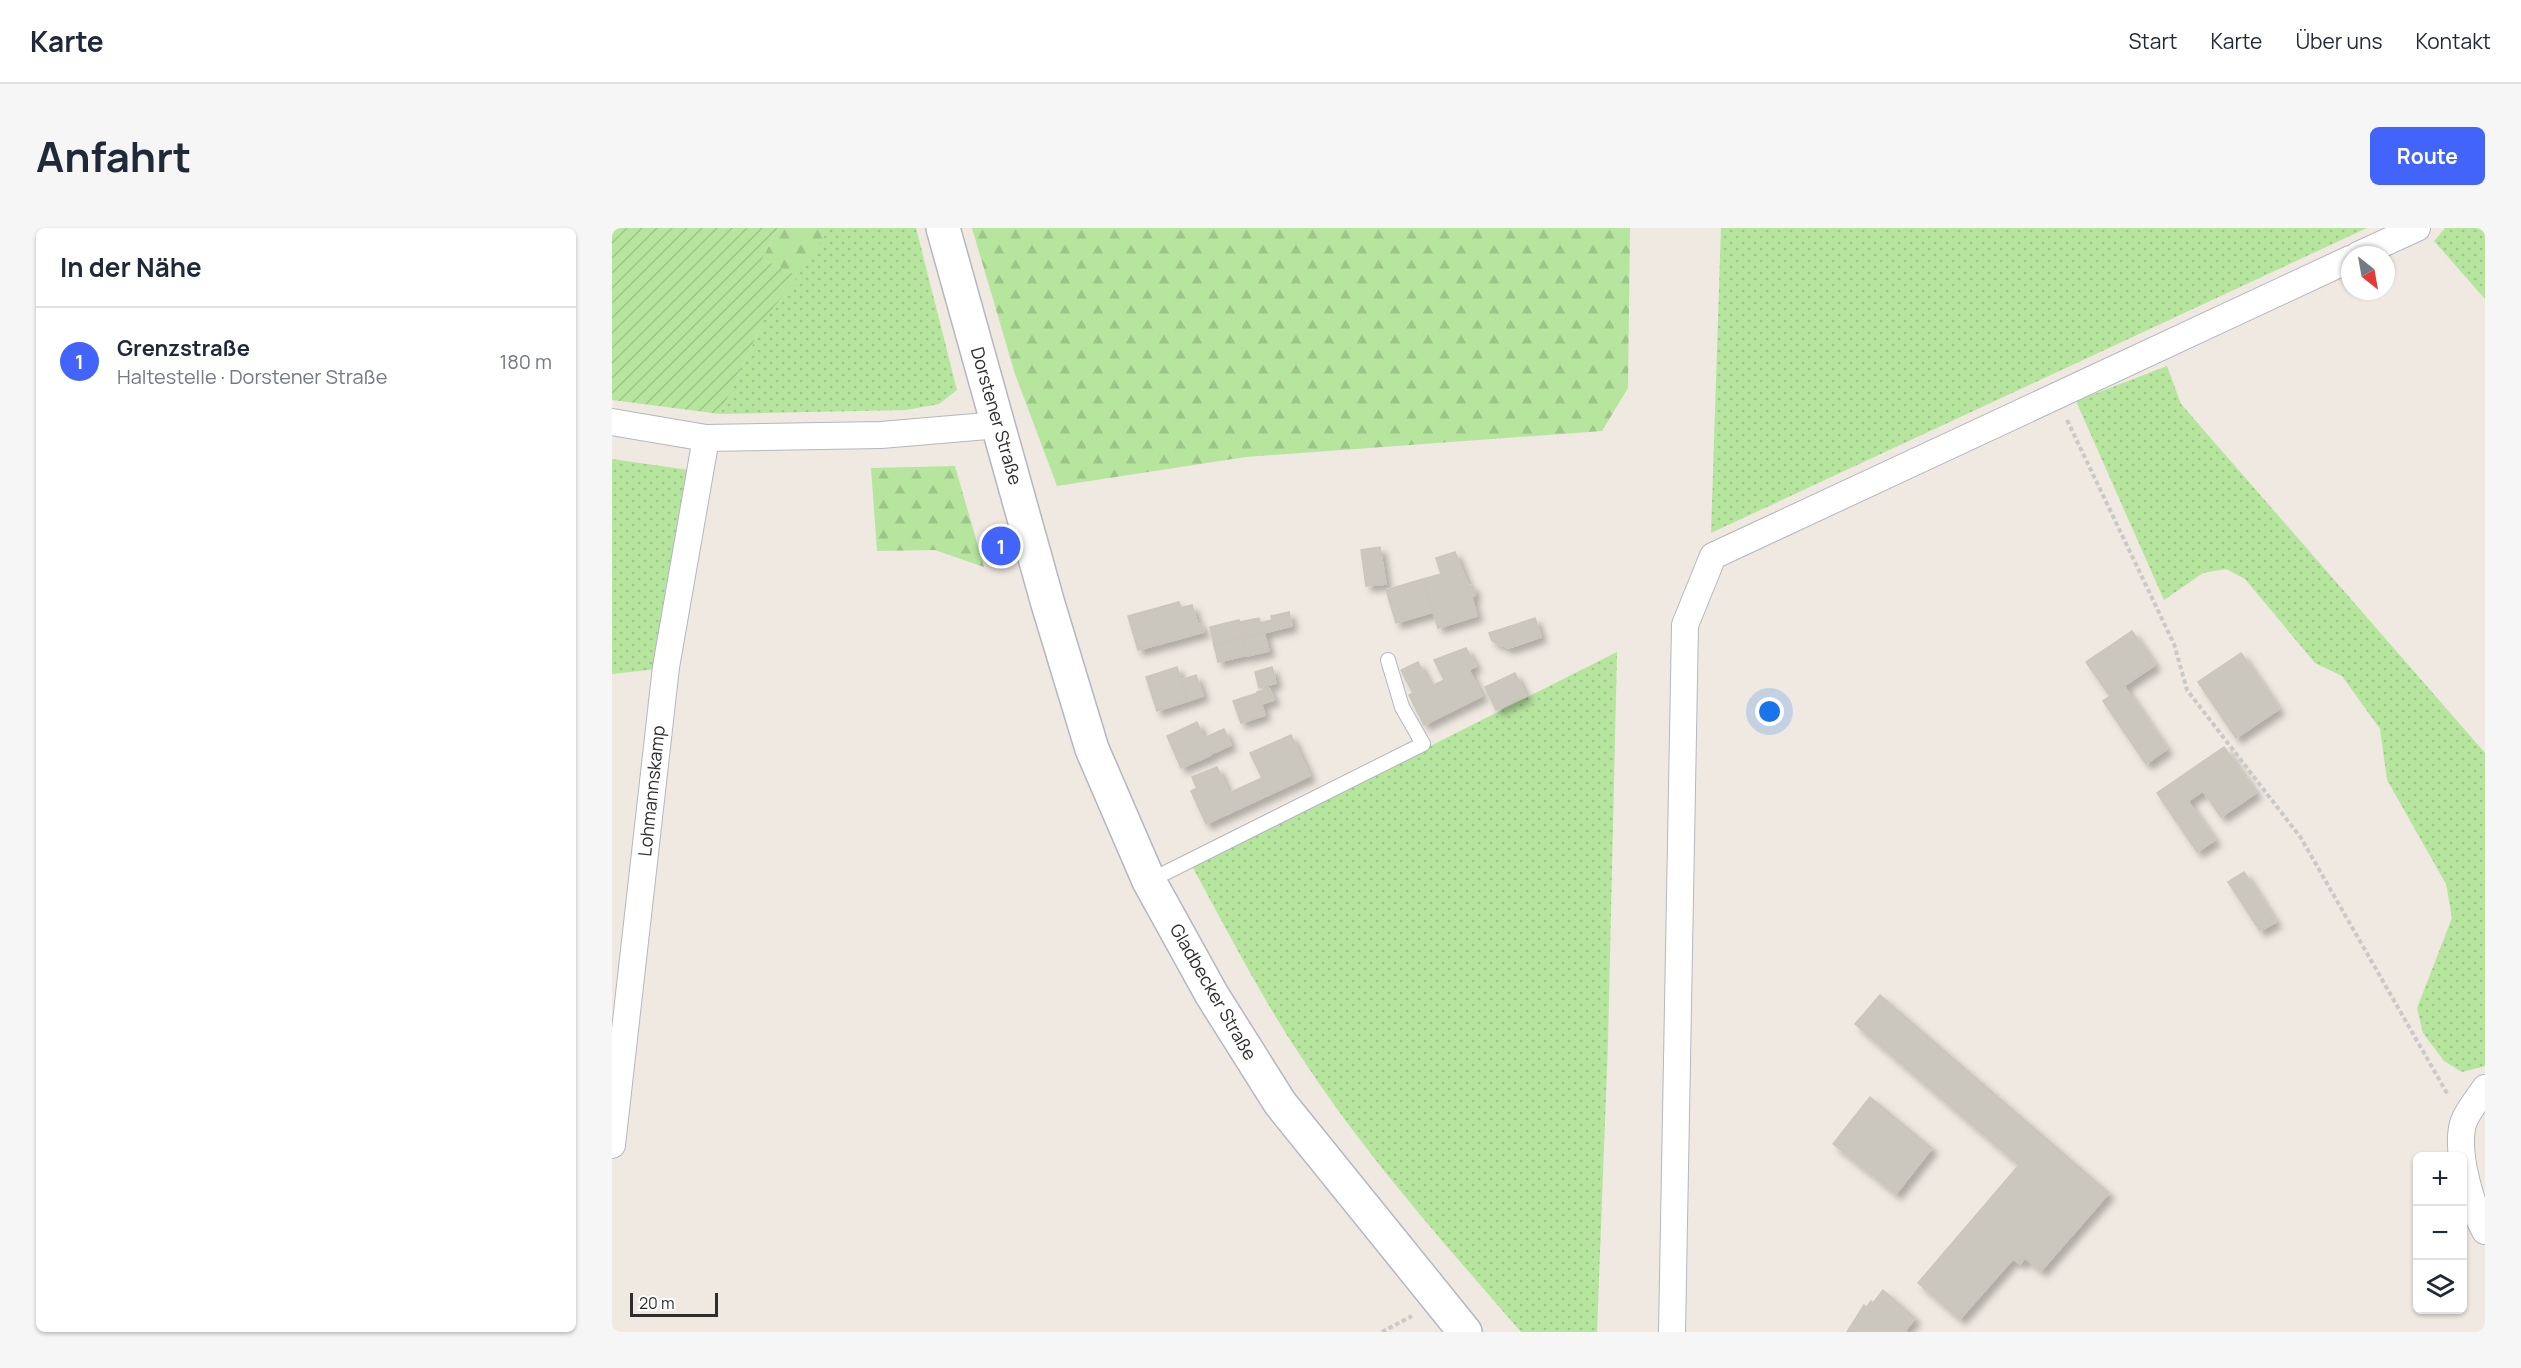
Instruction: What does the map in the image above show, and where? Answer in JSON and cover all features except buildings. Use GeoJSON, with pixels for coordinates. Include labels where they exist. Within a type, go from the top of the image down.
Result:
{"type":"FeatureCollection","features":[{"type":"Feature","properties":{"kind":"main road","name":"Dorstener Straße"},"geometry":{"type":"LineString","coordinates":[[943,228],[1048,604]]}},
{"type":"Feature","properties":{"kind":"main road","name":"Gladbecker Straße"},"geometry":{"type":"LineString","coordinates":[[1048,604],[1092,749],[1149,881],[1212,995],[1280,1103],[1465,1332]]}},
{"type":"Feature","properties":{"kind":"street"},"geometry":{"type":"LineString","coordinates":[[2377,246],[2416,228]]}},
{"type":"Feature","properties":{"kind":"street"},"geometry":{"type":"LineString","coordinates":[[1672,1332],[1685,625],[1713,556],[2341,263]]}},
{"type":"Feature","properties":{"kind":"street"},"geometry":{"type":"LineString","coordinates":[[612,422],[706,438],[881,435],[999,425]]}},
{"type":"Feature","properties":{"kind":"street","name":"Lohmannskamp"},"geometry":{"type":"LineString","coordinates":[[612,1145],[666,667],[706,438]]}},
{"type":"Feature","properties":{"kind":"street"},"geometry":{"type":"LineString","coordinates":[[2485,1088],[2462,1126],[2464,1171],[2479,1220],[2485,1231]]}},
{"type":"Feature","properties":{"kind":"lane"},"geometry":{"type":"LineString","coordinates":[[1149,881],[1424,744],[1402,707],[1388,660]]}},
{"type":"Feature","properties":{"kind":"path"},"geometry":{"type":"LineString","coordinates":[[2052,397],[2077,436],[2174,644],[2187,690],[2301,838],[2448,1095],[2462,1126]]}},
{"type":"Feature","properties":{"kind":"green space"},"geometry":{"type":"Polygon","coordinates":[[[612,228],[778,228],[762,259],[798,276],[764,320],[720,414],[612,400],[612,228]]]}},
{"type":"Feature","properties":{"kind":"green space"},"geometry":{"type":"Polygon","coordinates":[[[778,228],[830,228],[798,276],[762,259],[778,228]]]}},
{"type":"Feature","properties":{"kind":"green space"},"geometry":{"type":"Polygon","coordinates":[[[830,228],[916,228],[957,390],[939,404],[906,410],[720,414],[764,320],[830,228]]]}},
{"type":"Feature","properties":{"kind":"green space"},"geometry":{"type":"Polygon","coordinates":[[[972,228],[1630,228],[1628,388],[1602,431],[1246,457],[1057,486],[1015,374],[972,228]]]}},
{"type":"Feature","properties":{"kind":"green space"},"geometry":{"type":"Polygon","coordinates":[[[1721,228],[2367,228],[1711,533],[1721,228]]]}},
{"type":"Feature","properties":{"kind":"green space"},"geometry":{"type":"Polygon","coordinates":[[[2445,228],[2485,228],[2485,299],[2434,241],[2445,228]]]}},
{"type":"Feature","properties":{"kind":"green space"},"geometry":{"type":"Polygon","coordinates":[[[2167,366],[2181,404],[2485,753],[2485,1066],[2462,1072],[2444,1061],[2423,1033],[2417,1008],[2452,918],[2446,884],[2387,780],[2380,729],[2342,676],[2315,663],[2245,579],[2226,569],[2203,573],[2164,600],[2076,401],[2167,366]]]}},
{"type":"Feature","properties":{"kind":"green space"},"geometry":{"type":"Polygon","coordinates":[[[612,459],[689,470],[657,669],[612,674],[612,459]]]}},
{"type":"Feature","properties":{"kind":"green space"},"geometry":{"type":"Polygon","coordinates":[[[955,466],[984,567],[935,550],[877,551],[871,468],[955,466]]]}},
{"type":"Feature","properties":{"kind":"green space"},"geometry":{"type":"Polygon","coordinates":[[[1617,652],[1608,1042],[1597,1332],[1521,1332],[1378,1163],[1325,1092],[1271,1009],[1192,866],[1617,652]]]}},
{"type":"Feature","properties":{"kind":"place","name":"Grenzstraße"},"geometry":{"type":"Point","coordinates":[1001,546]}}]}
